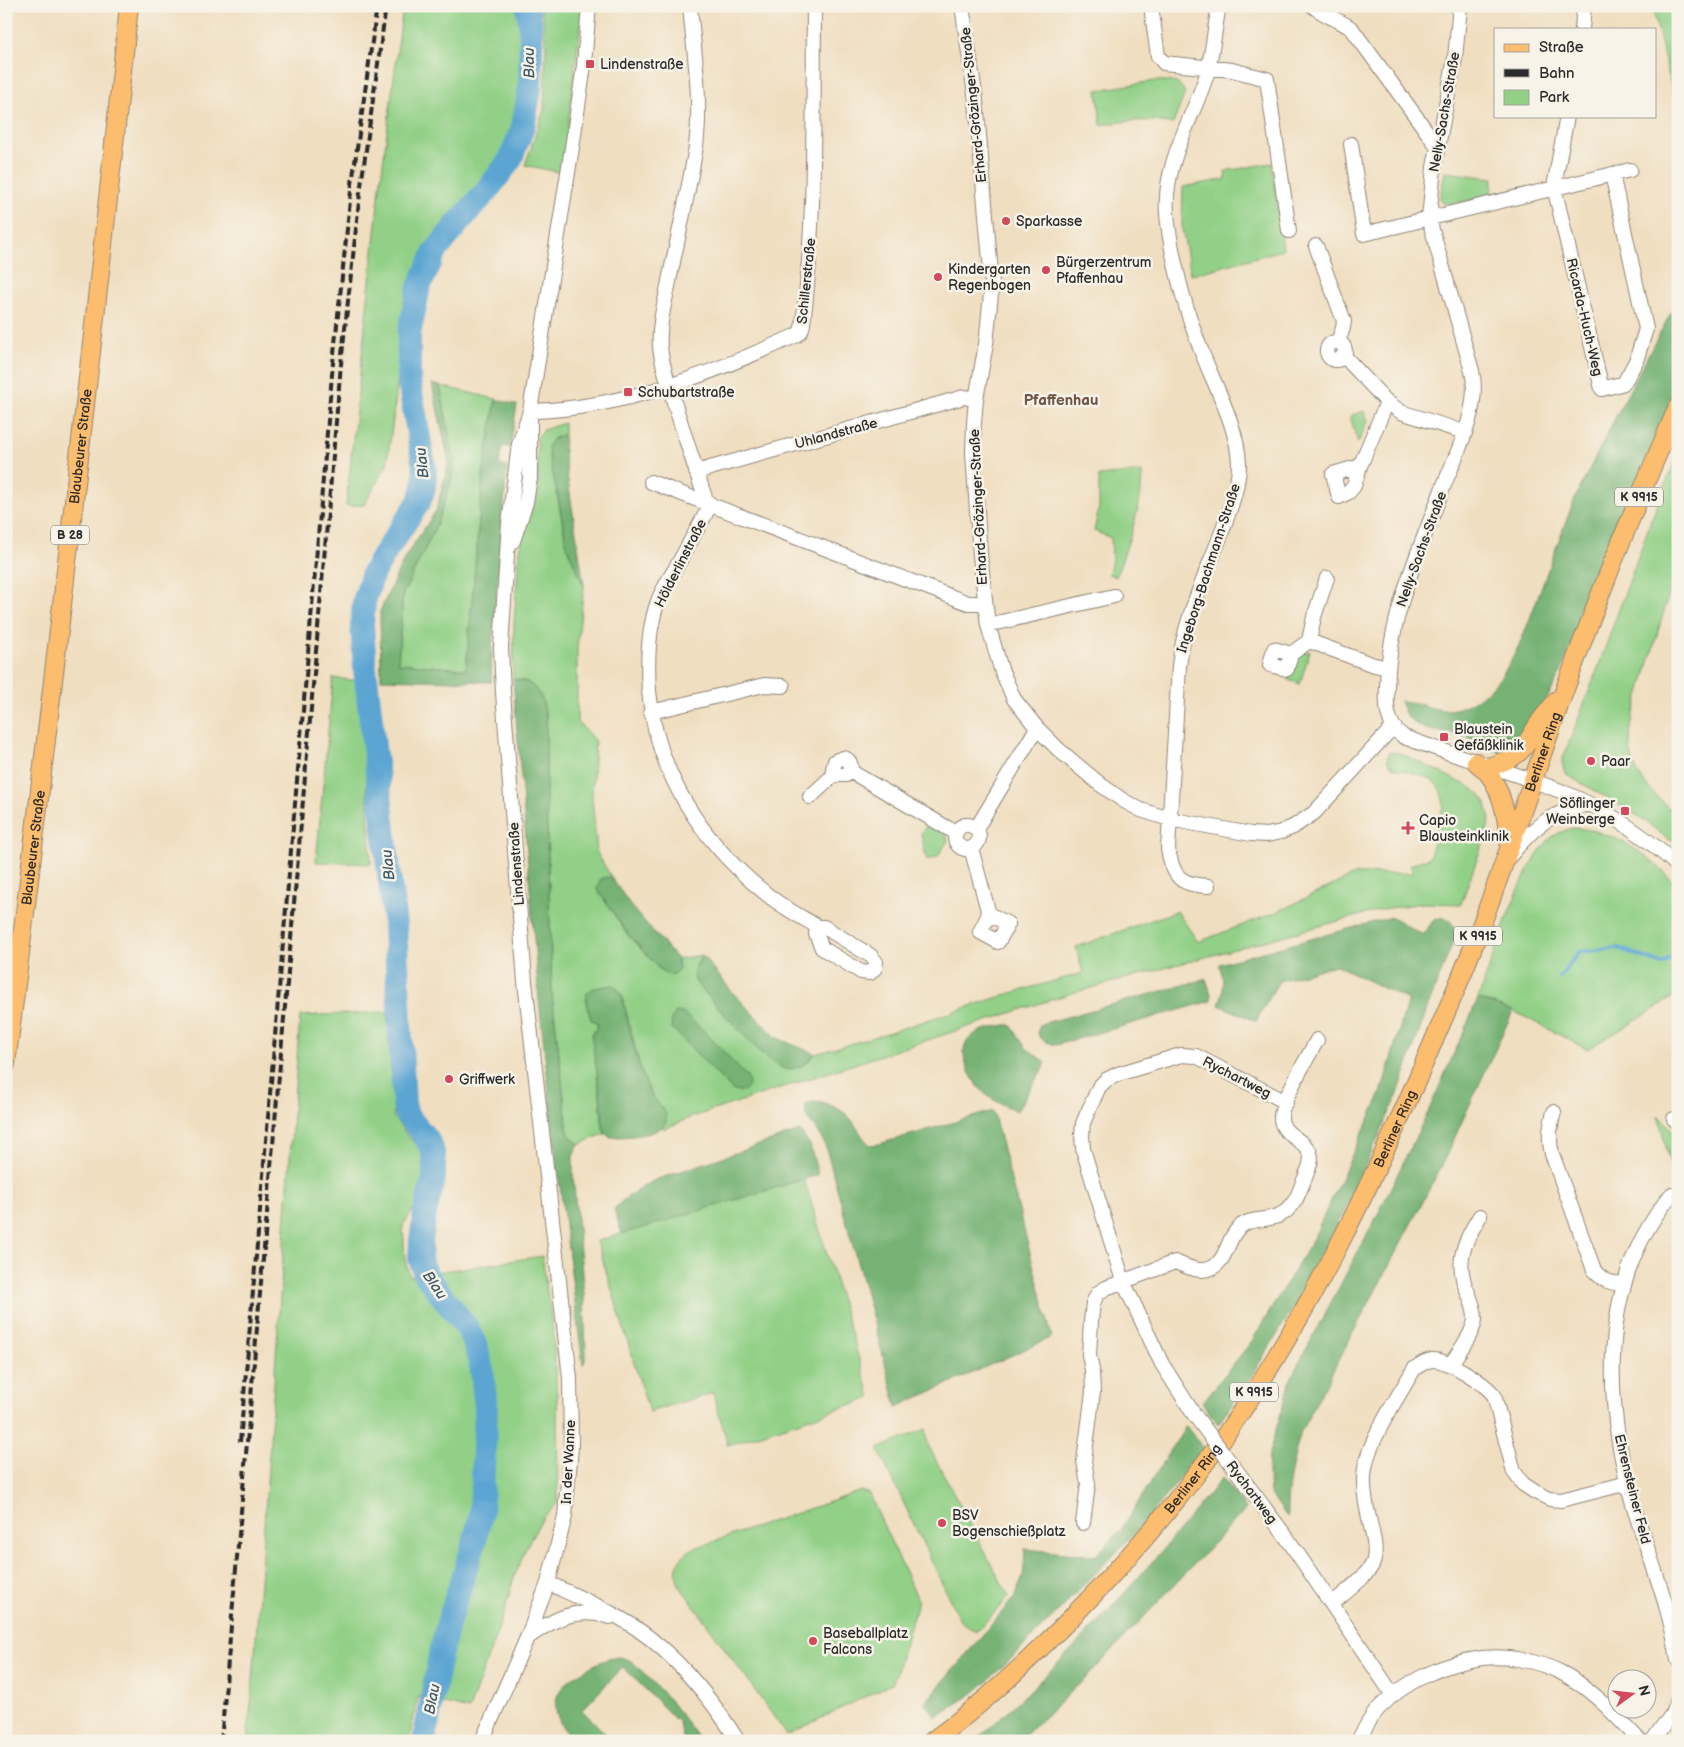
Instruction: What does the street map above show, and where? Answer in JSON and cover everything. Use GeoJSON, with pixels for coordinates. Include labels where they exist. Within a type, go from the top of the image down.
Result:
{"type":"FeatureCollection","features":[{"type":"Feature","properties":{"kind":"main road","name":"Blaubeurer Straße"},"geometry":{"type":"LineString","coordinates":[[6,1064],[44,761],[96,316],[129,6]]}},
{"type":"Feature","properties":{"kind":"main road","name":"Berliner Ring"},"geometry":{"type":"LineString","coordinates":[[932,1741],[969,1714],[1010,1678],[1113,1574],[1167,1510],[1244,1408],[1318,1284],[1389,1143],[1475,943],[1534,782],[1564,690],[1647,477],[1678,407]]}},
{"type":"Feature","properties":{"kind":"main road"},"geometry":{"type":"LineString","coordinates":[[1507,855],[1507,819],[1497,789],[1484,764],[1512,759],[1522,751],[1541,720],[1564,690]]}},
{"type":"Feature","properties":{"kind":"street","name":"Lindenstraße"},"geometry":{"type":"LineString","coordinates":[[546,1169],[526,982],[506,752],[502,646],[509,523],[519,444],[530,411],[573,141],[584,65],[589,6]]}},
{"type":"Feature","properties":{"kind":"street"},"geometry":{"type":"LineString","coordinates":[[690,6],[698,87],[698,127],[660,330],[660,346],[662,361],[696,472],[709,503]]}},
{"type":"Feature","properties":{"kind":"street","name":"Schillerstraße"},"geometry":{"type":"LineString","coordinates":[[530,411],[582,408],[670,385],[789,339],[801,331],[804,324],[809,276],[814,187],[814,6]]}},
{"type":"Feature","properties":{"kind":"street","name":"Erhard-Grözinger-Straße"},"geometry":{"type":"LineString","coordinates":[[962,6],[976,101],[991,276],[986,344],[976,399],[973,453],[984,603],[988,625],[1001,668],[1014,699],[1037,728],[1083,771],[1124,801],[1141,810],[1169,819],[1251,834],[1267,835],[1281,832],[1293,827],[1314,813],[1393,727]]}},
{"type":"Feature","properties":{"kind":"street"},"geometry":{"type":"LineString","coordinates":[[1151,6],[1158,56],[1164,63],[1232,70],[1268,79],[1289,231]]}},
{"type":"Feature","properties":{"kind":"street","name":"Ingeborg-Bachmann-Straße"},"geometry":{"type":"LineString","coordinates":[[1169,819],[1172,799],[1180,653],[1191,614],[1235,491],[1239,465],[1237,446],[1185,302],[1168,215],[1172,169],[1208,68],[1219,6]]}},
{"type":"Feature","properties":{"kind":"street"},"geometry":{"type":"LineString","coordinates":[[1313,6],[1321,13],[1352,29],[1438,147]]}},
{"type":"Feature","properties":{"kind":"street","name":"Nelly-Sachs-Straße"},"geometry":{"type":"LineString","coordinates":[[1393,727],[1388,717],[1387,668],[1397,614],[1464,432],[1473,402],[1475,383],[1429,218],[1432,183],[1455,58],[1460,6]]}},
{"type":"Feature","properties":{"kind":"street"},"geometry":{"type":"LineString","coordinates":[[1582,28],[1584,6]]}},
{"type":"Feature","properties":{"kind":"street","name":"Ricarda-Huch-Weg"},"geometry":{"type":"LineString","coordinates":[[1567,118],[1554,187],[1602,389],[1624,383],[1636,361],[1646,329],[1612,174]]}},
{"type":"Feature","properties":{"kind":"street"},"geometry":{"type":"LineString","coordinates":[[1351,144],[1364,234],[1630,170]]}},
{"type":"Feature","properties":{"kind":"street"},"geometry":{"type":"LineString","coordinates":[[1316,246],[1344,321],[1340,349],[1387,402],[1401,412],[1464,432]]}},
{"type":"Feature","properties":{"kind":"street","name":"Uhlandstraße"},"geometry":{"type":"LineString","coordinates":[[696,472],[964,397],[976,399]]}},
{"type":"Feature","properties":{"kind":"street"},"geometry":{"type":"LineString","coordinates":[[1360,466],[1387,402]]}},
{"type":"Feature","properties":{"kind":"street"},"geometry":{"type":"LineString","coordinates":[[651,482],[968,604],[984,603]]}},
{"type":"Feature","properties":{"kind":"street","name":"Hölderlinstraße"},"geometry":{"type":"LineString","coordinates":[[709,503],[658,600],[652,623],[648,676],[651,712],[660,750],[670,774],[694,817],[717,849],[764,892],[781,905],[818,927]]}},
{"type":"Feature","properties":{"kind":"street"},"geometry":{"type":"LineString","coordinates":[[1291,654],[1309,640],[1314,617],[1327,578]]}},
{"type":"Feature","properties":{"kind":"street"},"geometry":{"type":"LineString","coordinates":[[988,625],[1114,596]]}},
{"type":"Feature","properties":{"kind":"street"},"geometry":{"type":"LineString","coordinates":[[1309,640],[1371,664],[1387,668]]}},
{"type":"Feature","properties":{"kind":"street"},"geometry":{"type":"LineString","coordinates":[[651,712],[764,685],[783,686]]}},
{"type":"Feature","properties":{"kind":"street"},"geometry":{"type":"LineString","coordinates":[[1393,727],[1404,737],[1570,795],[1641,834],[1678,866]]}},
{"type":"Feature","properties":{"kind":"street"},"geometry":{"type":"LineString","coordinates":[[976,828],[1037,728]]}},
{"type":"Feature","properties":{"kind":"street"},"geometry":{"type":"LineString","coordinates":[[810,797],[843,772],[956,833]]}},
{"type":"Feature","properties":{"kind":"street"},"geometry":{"type":"LineString","coordinates":[[1507,855],[1534,828],[1546,819],[1568,809],[1588,804]]}},
{"type":"Feature","properties":{"kind":"street"},"geometry":{"type":"LineString","coordinates":[[1169,819],[1168,849],[1174,870],[1186,883],[1208,886]]}},
{"type":"Feature","properties":{"kind":"street"},"geometry":{"type":"LineString","coordinates":[[964,825],[976,828],[978,832],[978,840],[971,848],[960,846],[956,841],[956,833],[964,825]]}},
{"type":"Feature","properties":{"kind":"street"},"geometry":{"type":"LineString","coordinates":[[971,848],[989,914]]}},
{"type":"Feature","properties":{"kind":"street","name":"Rychartweg"},"geometry":{"type":"LineString","coordinates":[[1082,1523],[1088,1484],[1084,1460],[1093,1392],[1088,1355],[1093,1303],[1098,1293],[1106,1288],[1175,1262],[1193,1270],[1204,1270],[1214,1267],[1220,1261],[1234,1233],[1240,1226],[1249,1222],[1277,1218],[1287,1213],[1295,1201],[1311,1162],[1310,1152],[1305,1145],[1284,1128],[1281,1117],[1286,1102],[1317,1040]]}},
{"type":"Feature","properties":{"kind":"street","name":"Rychartweg"},"geometry":{"type":"LineString","coordinates":[[1286,1102],[1207,1061],[1196,1056],[1181,1054],[1118,1074],[1106,1080],[1099,1087],[1083,1123],[1083,1149],[1123,1281],[1162,1364],[1193,1414],[1287,1538],[1393,1695]]}},
{"type":"Feature","properties":{"kind":"street"},"geometry":{"type":"LineString","coordinates":[[1554,1112],[1548,1141],[1594,1270],[1604,1281],[1623,1284]]}},
{"type":"Feature","properties":{"kind":"street","name":"In der Wanne"},"geometry":{"type":"LineString","coordinates":[[482,1741],[527,1638],[548,1584],[565,1516],[570,1466],[571,1413],[564,1320],[546,1169]]}},
{"type":"Feature","properties":{"kind":"street","name":"Ehrensteiner Feld"},"geometry":{"type":"LineString","coordinates":[[1671,1195],[1645,1230],[1623,1284],[1614,1329],[1613,1382],[1618,1436],[1628,1483],[1671,1624],[1678,1660]]}},
{"type":"Feature","properties":{"kind":"street"},"geometry":{"type":"LineString","coordinates":[[1450,1365],[1472,1330],[1476,1319],[1460,1266],[1464,1247],[1480,1216]]}},
{"type":"Feature","properties":{"kind":"street"},"geometry":{"type":"LineString","coordinates":[[1332,1604],[1368,1572],[1374,1563],[1373,1540],[1364,1485],[1364,1469],[1369,1450],[1414,1369],[1422,1362],[1432,1360],[1450,1365],[1487,1386],[1494,1395],[1498,1405],[1514,1472],[1523,1484],[1535,1492],[1555,1500],[1628,1483]]}},
{"type":"Feature","properties":{"kind":"street"},"geometry":{"type":"LineString","coordinates":[[548,1584],[593,1604],[627,1623],[656,1644],[708,1697],[738,1741]]}},
{"type":"Feature","properties":{"kind":"street"},"geometry":{"type":"LineString","coordinates":[[527,1638],[546,1625],[570,1614],[580,1613],[604,1616],[627,1623]]}},
{"type":"Feature","properties":{"kind":"street"},"geometry":{"type":"LineString","coordinates":[[1358,1741],[1377,1710],[1393,1695],[1418,1679],[1456,1664],[1483,1658],[1506,1658],[1535,1663],[1559,1672],[1583,1686],[1640,1741]]}},
{"type":"Feature","properties":{"kind":"street"},"geometry":{"type":"LineString","coordinates":[[1653,1741],[1672,1714],[1678,1699]]}},
{"type":"Feature","properties":{"kind":"green space"},"geometry":{"type":"Polygon","coordinates":[[[403,6],[516,6],[520,35],[521,85],[517,126],[505,155],[484,187],[433,240],[412,283],[401,332],[397,389],[387,464],[364,505],[346,506],[379,195],[403,6]]]}},
{"type":"Feature","properties":{"kind":"green space"},"geometry":{"type":"Polygon","coordinates":[[[541,6],[583,6],[562,173],[525,165],[544,110],[546,46],[541,6]]]}},
{"type":"Feature","properties":{"kind":"green space"},"geometry":{"type":"Polygon","coordinates":[[[1652,6],[1678,6],[1678,114],[1652,6]]]}},
{"type":"Feature","properties":{"kind":"green space"},"geometry":{"type":"Polygon","coordinates":[[[1155,81],[1176,83],[1183,88],[1185,93],[1173,124],[1128,121],[1101,125],[1097,90],[1155,81]]]}},
{"type":"Feature","properties":{"kind":"green space"},"geometry":{"type":"Polygon","coordinates":[[[1272,163],[1283,250],[1191,275],[1182,228],[1183,187],[1226,179],[1225,171],[1272,163]]]}},
{"type":"Feature","properties":{"kind":"green space"},"geometry":{"type":"Polygon","coordinates":[[[1445,172],[1493,178],[1491,196],[1446,205],[1441,202],[1440,198],[1445,172]]]}},
{"type":"Feature","properties":{"kind":"green space"},"geometry":{"type":"Polygon","coordinates":[[[1678,300],[1678,388],[1639,475],[1560,674],[1530,731],[1506,752],[1501,752],[1461,735],[1429,730],[1414,723],[1406,715],[1400,701],[1445,710],[1464,706],[1488,691],[1507,667],[1522,638],[1578,492],[1678,300]]]}},
{"type":"Feature","properties":{"kind":"green space"},"geometry":{"type":"Polygon","coordinates":[[[432,384],[440,386],[454,460],[450,485],[437,524],[403,594],[398,663],[466,669],[483,475],[496,399],[517,405],[510,447],[502,446],[499,465],[507,467],[492,644],[491,682],[381,679],[380,611],[405,557],[436,511],[449,462],[432,384]]]}},
{"type":"Feature","properties":{"kind":"green space"},"geometry":{"type":"Polygon","coordinates":[[[440,386],[496,399],[483,475],[466,670],[398,663],[403,594],[437,524],[454,460],[440,386]]]}},
{"type":"Feature","properties":{"kind":"green space"},"geometry":{"type":"Polygon","coordinates":[[[1364,411],[1368,421],[1358,443],[1350,416],[1364,411]]]}},
{"type":"Feature","properties":{"kind":"green space"},"geometry":{"type":"Polygon","coordinates":[[[564,423],[564,434],[554,439],[548,447],[567,547],[584,586],[577,648],[577,721],[595,741],[592,795],[597,853],[613,880],[606,878],[600,880],[597,889],[627,934],[662,972],[679,963],[677,959],[702,955],[694,972],[697,984],[763,1055],[806,1064],[815,1054],[1008,994],[1083,973],[1076,947],[1177,911],[1198,942],[1279,911],[1356,874],[1413,873],[1410,865],[1430,857],[1443,806],[1442,795],[1433,781],[1426,777],[1392,767],[1388,760],[1390,752],[1399,753],[1413,759],[1470,787],[1481,795],[1486,804],[1490,819],[1461,904],[1423,903],[1383,909],[1069,994],[692,1117],[664,1129],[662,1127],[666,1121],[643,1078],[622,996],[597,1022],[597,1028],[594,1031],[602,1121],[605,1134],[579,1145],[568,1133],[552,994],[546,795],[546,716],[542,698],[533,686],[527,682],[513,679],[514,623],[519,555],[524,530],[536,499],[538,481],[537,438],[543,430],[564,423]]]}},
{"type":"Feature","properties":{"kind":"green space"},"geometry":{"type":"Polygon","coordinates":[[[564,434],[564,454],[584,586],[567,547],[549,457],[548,447],[550,442],[564,434]]]}},
{"type":"Feature","properties":{"kind":"green space"},"geometry":{"type":"Polygon","coordinates":[[[1678,455],[1678,563],[1633,717],[1630,734],[1630,749],[1638,774],[1645,784],[1678,816],[1678,839],[1669,840],[1640,817],[1567,775],[1562,761],[1660,496],[1678,455]]]}},
{"type":"Feature","properties":{"kind":"green space"},"geometry":{"type":"Polygon","coordinates":[[[1142,472],[1137,512],[1116,577],[1109,574],[1112,559],[1111,538],[1094,531],[1099,508],[1099,476],[1142,472]]]}},
{"type":"Feature","properties":{"kind":"green space"},"geometry":{"type":"Polygon","coordinates":[[[1310,651],[1300,684],[1288,680],[1297,655],[1310,651]]]}},
{"type":"Feature","properties":{"kind":"green space"},"geometry":{"type":"Polygon","coordinates":[[[333,678],[361,681],[371,864],[316,862],[333,678]]]}},
{"type":"Feature","properties":{"kind":"green space"},"geometry":{"type":"Polygon","coordinates":[[[513,679],[527,682],[533,686],[542,698],[546,716],[546,795],[552,994],[568,1133],[579,1145],[573,1156],[573,1175],[584,1295],[586,1357],[583,1365],[555,1147],[539,1000],[513,679]]]}},
{"type":"Feature","properties":{"kind":"green space"},"geometry":{"type":"Polygon","coordinates":[[[929,821],[945,830],[948,841],[937,857],[927,860],[921,834],[929,821]]]}},
{"type":"Feature","properties":{"kind":"green space"},"geometry":{"type":"Polygon","coordinates":[[[1573,828],[1588,830],[1618,839],[1644,855],[1678,887],[1678,994],[1587,1049],[1513,1011],[1478,999],[1515,897],[1535,859],[1552,837],[1573,828]]]}},
{"type":"Feature","properties":{"kind":"green space"},"geometry":{"type":"Polygon","coordinates":[[[607,877],[613,880],[631,906],[677,959],[679,968],[676,973],[669,975],[662,972],[627,933],[597,889],[600,880],[607,877]]]}},
{"type":"Feature","properties":{"kind":"green space"},"geometry":{"type":"Polygon","coordinates":[[[1392,917],[1423,935],[1432,922],[1445,918],[1452,923],[1455,937],[1427,1009],[1398,1094],[1344,1212],[1297,1302],[1246,1385],[1218,1424],[1202,1403],[1252,1341],[1314,1237],[1381,1093],[1408,1000],[1336,965],[1279,981],[1256,1021],[1219,1005],[1223,984],[1219,964],[1392,917]]]}},
{"type":"Feature","properties":{"kind":"green space"},"geometry":{"type":"Polygon","coordinates":[[[702,955],[734,994],[777,1038],[815,1054],[802,1065],[791,1069],[777,1065],[766,1057],[740,1032],[697,984],[694,972],[702,955]]]}},
{"type":"Feature","properties":{"kind":"green space"},"geometry":{"type":"Polygon","coordinates":[[[1206,979],[1211,994],[1211,1001],[1056,1045],[1039,1036],[1038,1032],[1041,1024],[1206,979]]]}},
{"type":"Feature","properties":{"kind":"green space"},"geometry":{"type":"Polygon","coordinates":[[[613,985],[622,996],[645,1081],[666,1117],[663,1126],[657,1130],[640,1135],[609,1137],[603,1130],[602,1109],[592,1040],[592,1034],[596,1029],[597,1022],[591,1020],[586,1001],[587,993],[594,988],[613,985]]]}},
{"type":"Feature","properties":{"kind":"green space"},"geometry":{"type":"Polygon","coordinates":[[[1478,999],[1513,1011],[1441,1167],[1301,1431],[1289,1484],[1287,1517],[1270,1493],[1268,1473],[1269,1453],[1292,1376],[1378,1214],[1428,1112],[1478,999]]]}},
{"type":"Feature","properties":{"kind":"green space"},"geometry":{"type":"Polygon","coordinates":[[[387,1012],[394,1117],[408,1137],[420,1147],[424,1160],[424,1184],[419,1201],[403,1225],[405,1261],[410,1276],[542,1256],[553,1332],[557,1397],[558,1503],[542,1519],[527,1546],[514,1577],[504,1613],[469,1710],[418,1697],[409,1741],[247,1741],[252,1695],[300,1016],[387,1012]]]}},
{"type":"Feature","properties":{"kind":"green space"},"geometry":{"type":"Polygon","coordinates":[[[676,1012],[683,1013],[705,1032],[747,1077],[749,1085],[746,1090],[739,1092],[732,1090],[672,1028],[671,1019],[676,1012]]]}},
{"type":"Feature","properties":{"kind":"green space"},"geometry":{"type":"Polygon","coordinates":[[[1011,1025],[1026,1048],[1046,1063],[1017,1111],[995,1101],[986,1094],[973,1079],[965,1060],[964,1051],[966,1043],[972,1036],[984,1030],[1011,1025]]]}},
{"type":"Feature","properties":{"kind":"green space"},"geometry":{"type":"Polygon","coordinates":[[[812,1102],[831,1105],[842,1111],[852,1120],[864,1139],[872,1146],[993,1111],[1052,1337],[897,1407],[826,1148],[819,1133],[806,1114],[806,1105],[812,1102]]]}},
{"type":"Feature","properties":{"kind":"green space"},"geometry":{"type":"Polygon","coordinates":[[[1658,1115],[1678,1136],[1678,1185],[1676,1187],[1658,1115]]]}},
{"type":"Feature","properties":{"kind":"green space"},"geometry":{"type":"Polygon","coordinates":[[[800,1131],[810,1145],[818,1175],[622,1234],[614,1209],[644,1186],[655,1180],[800,1131]]]}},
{"type":"Feature","properties":{"kind":"green space"},"geometry":{"type":"Polygon","coordinates":[[[804,1179],[871,1398],[728,1445],[713,1393],[649,1412],[597,1241],[804,1179]]]}},
{"type":"Feature","properties":{"kind":"green space"},"geometry":{"type":"Polygon","coordinates":[[[1186,1426],[1203,1448],[1134,1534],[1012,1658],[975,1692],[936,1717],[925,1703],[1014,1598],[1023,1577],[1025,1549],[1095,1556],[1121,1530],[1186,1426]]]}},
{"type":"Feature","properties":{"kind":"green space","name":"BSV Bogenschießplatz"},"geometry":{"type":"Polygon","coordinates":[[[926,1429],[928,1445],[1009,1597],[976,1632],[960,1621],[878,1449],[926,1429]]]}},
{"type":"Feature","properties":{"kind":"green space"},"geometry":{"type":"Polygon","coordinates":[[[1222,1478],[1246,1509],[1091,1673],[1019,1741],[975,1741],[1041,1680],[1135,1582],[1222,1478]]]}},
{"type":"Feature","properties":{"kind":"green space","name":"Baseballplatz Falcons"},"geometry":{"type":"Polygon","coordinates":[[[861,1491],[869,1494],[918,1600],[893,1683],[787,1735],[679,1585],[676,1573],[678,1564],[683,1556],[692,1549],[861,1491]]]}},
{"type":"Feature","properties":{"kind":"green space"},"geometry":{"type":"Polygon","coordinates":[[[620,1657],[631,1661],[637,1666],[672,1703],[701,1741],[684,1741],[679,1723],[623,1667],[582,1710],[613,1741],[573,1741],[559,1720],[556,1711],[558,1694],[572,1678],[583,1671],[605,1660],[620,1657]]]}},
{"type":"Feature","properties":{"kind":"waterway","name":"Blau"},"geometry":{"type":"LineString","coordinates":[[424,1741],[440,1656],[448,1624],[475,1540],[481,1513],[486,1409],[482,1370],[476,1347],[468,1329],[425,1274],[420,1259],[425,1212],[434,1178],[434,1156],[431,1146],[407,1115],[404,1104],[395,925],[365,669],[362,624],[364,602],[373,573],[419,502],[424,488],[425,472],[409,381],[409,334],[419,287],[435,252],[486,192],[510,160],[523,127],[530,88],[531,36],[528,6]]}},
{"type":"Feature","properties":{"kind":"waterway"},"geometry":{"type":"LineString","coordinates":[[1560,977],[1579,952],[1618,948],[1662,964],[1678,953]]}},
{"type":"Feature","properties":{"kind":"railway"},"geometry":{"type":"LineString","coordinates":[[240,1442],[333,363],[351,191],[377,6]]}},
{"type":"Feature","properties":{"kind":"railway"},"geometry":{"type":"LineString","coordinates":[[221,1741],[341,364],[360,193],[386,6]]}},
{"type":"Feature","properties":{"kind":"place","name":"Lindenstraße"},"geometry":{"type":"Point","coordinates":[590,64]}},
{"type":"Feature","properties":{"kind":"place","name":"Sparkasse"},"geometry":{"type":"Point","coordinates":[1006,221]}},
{"type":"Feature","properties":{"kind":"place","name":"Bürgerzentrum Pfaffenhau"},"geometry":{"type":"Point","coordinates":[1046,270]}},
{"type":"Feature","properties":{"kind":"place","name":"Kindergarten Regenbogen"},"geometry":{"type":"Point","coordinates":[938,277]}},
{"type":"Feature","properties":{"kind":"place","name":"Schubartstraße"},"geometry":{"type":"Point","coordinates":[628,392]}},
{"type":"Feature","properties":{"kind":"place","name":"Blaustein Gefäßklinik"},"geometry":{"type":"Point","coordinates":[1444,737]}},
{"type":"Feature","properties":{"kind":"place","name":"Paar"},"geometry":{"type":"Point","coordinates":[1591,761]}},
{"type":"Feature","properties":{"kind":"place","name":"Söflinger Weinberge"},"geometry":{"type":"Point","coordinates":[1625,811]}},
{"type":"Feature","properties":{"kind":"place","name":"Capio Blausteinklinik"},"geometry":{"type":"Point","coordinates":[1408,828]}},
{"type":"Feature","properties":{"kind":"place","name":"Griffwerk"},"geometry":{"type":"Point","coordinates":[449,1079]}},
{"type":"Feature","properties":{"kind":"place","name":"BSV Bogenschießplatz"},"geometry":{"type":"Point","coordinates":[942,1523]}},
{"type":"Feature","properties":{"kind":"place","name":"Baseballplatz Falcons"},"geometry":{"type":"Point","coordinates":[813,1641]}},
{"type":"Feature","properties":{"kind":"district","name":"Pfaffenhau"},"geometry":{"type":"Point","coordinates":[1061,400]}}]}
